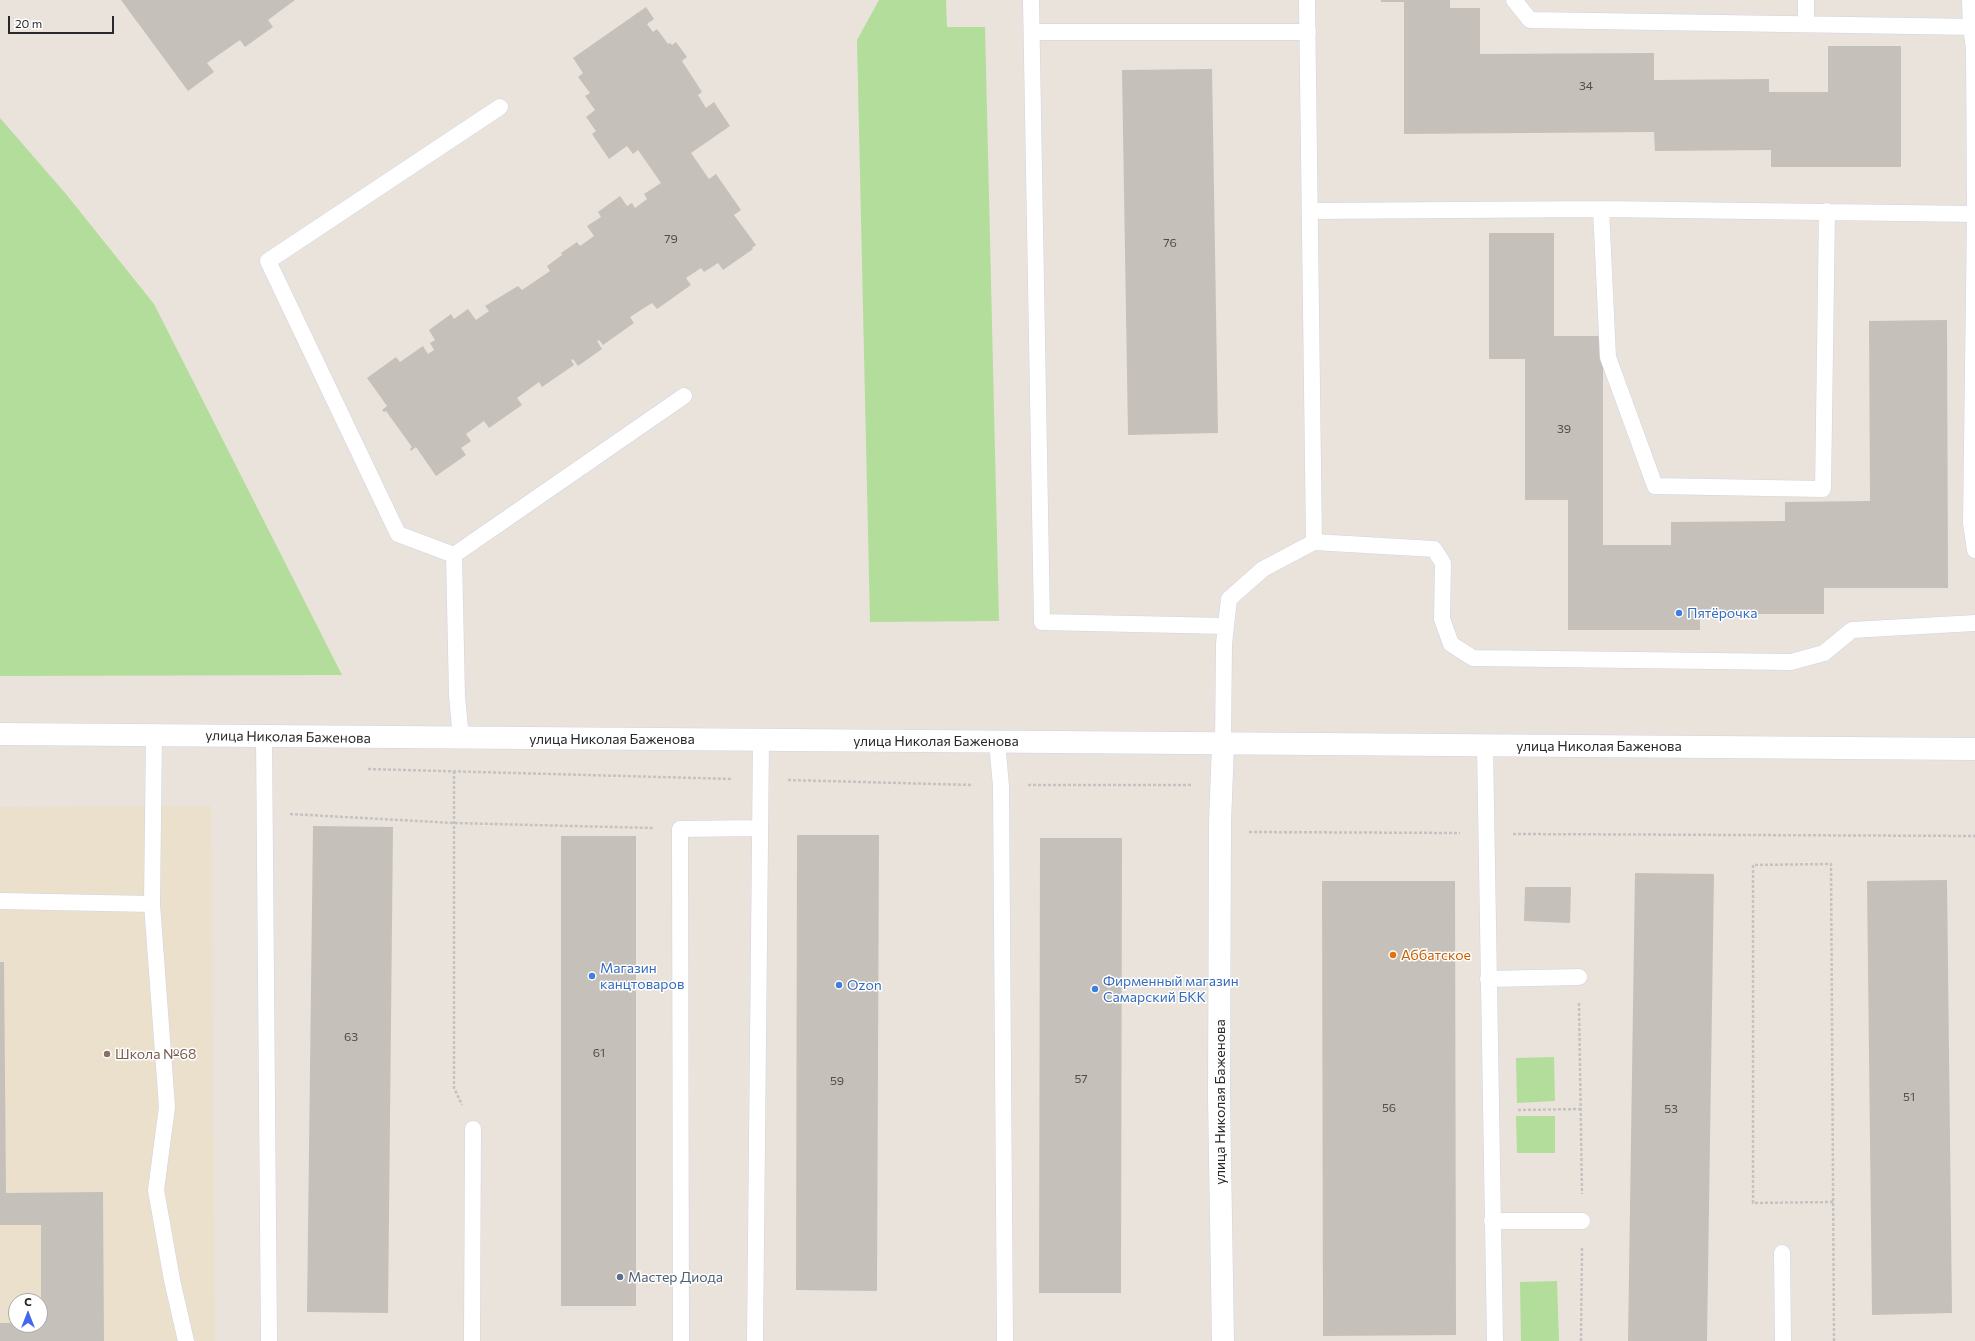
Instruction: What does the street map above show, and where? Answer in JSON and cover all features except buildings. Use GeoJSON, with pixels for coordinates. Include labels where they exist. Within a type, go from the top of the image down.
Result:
{"type":"FeatureCollection","features":[{"type":"Feature","properties":{"kind":"street","name":"улица Николая Баженова"},"geometry":{"type":"LineString","coordinates":[[0,734],[461,739],[1975,749]]}},
{"type":"Feature","properties":{"kind":"street","name":"улица Николая Баженова"},"geometry":{"type":"LineString","coordinates":[[1222,1341],[1219,1097],[1220,832],[1223,744]]}},
{"type":"Feature","properties":{"kind":"lane"},"geometry":{"type":"LineString","coordinates":[[1031,0],[1042,622],[1226,626]]}},
{"type":"Feature","properties":{"kind":"lane"},"geometry":{"type":"LineString","coordinates":[[1307,0],[1314,542]]}},
{"type":"Feature","properties":{"kind":"lane"},"geometry":{"type":"LineString","coordinates":[[1514,0],[1530,20],[1806,23],[1973,27]]}},
{"type":"Feature","properties":{"kind":"lane"},"geometry":{"type":"LineString","coordinates":[[1806,0],[1806,23]]}},
{"type":"Feature","properties":{"kind":"lane"},"geometry":{"type":"LineString","coordinates":[[1970,0],[1974,49],[1975,214],[1971,523],[1975,550]]}},
{"type":"Feature","properties":{"kind":"lane"},"geometry":{"type":"LineString","coordinates":[[1032,32],[1308,32]]}},
{"type":"Feature","properties":{"kind":"lane"},"geometry":{"type":"LineString","coordinates":[[454,555],[398,534],[268,261],[500,107]]}},
{"type":"Feature","properties":{"kind":"lane"},"geometry":{"type":"LineString","coordinates":[[1310,211],[1601,209],[1975,214]]}},
{"type":"Feature","properties":{"kind":"lane"},"geometry":{"type":"LineString","coordinates":[[1601,209],[1608,357],[1655,486],[1823,488],[1827,211]]}},
{"type":"Feature","properties":{"kind":"lane"},"geometry":{"type":"LineString","coordinates":[[454,555],[684,396]]}},
{"type":"Feature","properties":{"kind":"lane"},"geometry":{"type":"LineString","coordinates":[[1223,744],[1224,644],[1228,599],[1263,569],[1314,542],[1434,549],[1443,563],[1442,619],[1451,644],[1473,658],[1790,662],[1824,653],[1852,630],[1975,623]]}},
{"type":"Feature","properties":{"kind":"lane"},"geometry":{"type":"LineString","coordinates":[[454,555],[457,696],[461,739]]}},
{"type":"Feature","properties":{"kind":"lane"},"geometry":{"type":"LineString","coordinates":[[154,735],[152,904],[167,1107],[156,1190],[172,1280],[186,1341]]}},
{"type":"Feature","properties":{"kind":"lane"},"geometry":{"type":"LineString","coordinates":[[264,736],[269,1341]]}},
{"type":"Feature","properties":{"kind":"lane"},"geometry":{"type":"LineString","coordinates":[[756,1341],[761,740]]}},
{"type":"Feature","properties":{"kind":"lane"},"geometry":{"type":"LineString","coordinates":[[996,742],[1001,786],[1005,1341]]}},
{"type":"Feature","properties":{"kind":"lane"},"geometry":{"type":"LineString","coordinates":[[1485,745],[1495,1341]]}},
{"type":"Feature","properties":{"kind":"lane"},"geometry":{"type":"LineString","coordinates":[[681,1341],[680,829],[760,828]]}},
{"type":"Feature","properties":{"kind":"lane"},"geometry":{"type":"LineString","coordinates":[[0,902],[152,904]]}},
{"type":"Feature","properties":{"kind":"lane"},"geometry":{"type":"LineString","coordinates":[[1488,979],[1579,977]]}},
{"type":"Feature","properties":{"kind":"lane"},"geometry":{"type":"LineString","coordinates":[[472,1341],[473,1129]]}},
{"type":"Feature","properties":{"kind":"lane"},"geometry":{"type":"LineString","coordinates":[[1492,1221],[1582,1221]]}},
{"type":"Feature","properties":{"kind":"lane"},"geometry":{"type":"LineString","coordinates":[[1782,1253],[1783,1341]]}},
{"type":"Feature","properties":{"kind":"path"},"geometry":{"type":"LineString","coordinates":[[367,769],[1001,786],[1222,785]]}},
{"type":"Feature","properties":{"kind":"path"},"geometry":{"type":"LineString","coordinates":[[454,771],[454,1088],[473,1129]]}},
{"type":"Feature","properties":{"kind":"path"},"geometry":{"type":"LineString","coordinates":[[265,813],[454,823],[680,829]]}},
{"type":"Feature","properties":{"kind":"path"},"geometry":{"type":"LineString","coordinates":[[1220,832],[1975,836]]}},
{"type":"Feature","properties":{"kind":"path"},"geometry":{"type":"LineString","coordinates":[[1833,1202],[1753,1203],[1753,865],[1831,864],[1834,1341]]}},
{"type":"Feature","properties":{"kind":"path"},"geometry":{"type":"LineString","coordinates":[[1579,977],[1582,1221],[1581,1341]]}},
{"type":"Feature","properties":{"kind":"path"},"geometry":{"type":"LineString","coordinates":[[1492,1110],[1580,1109]]}},
{"type":"Feature","properties":{"kind":"shaded area","name":"Школа №68"},"geometry":{"type":"Polygon","coordinates":[[[211,806],[215,1341],[0,1341],[0,807],[211,806]]]}},
{"type":"Feature","properties":{"kind":"green space"},"geometry":{"type":"Polygon","coordinates":[[[879,0],[946,0],[947,27],[985,27],[999,621],[870,622],[857,40],[879,0]]]}},
{"type":"Feature","properties":{"kind":"green space"},"geometry":{"type":"Polygon","coordinates":[[[0,118],[66,194],[154,304],[342,675],[0,676],[0,118]]]}},
{"type":"Feature","properties":{"kind":"green space"},"geometry":{"type":"Polygon","coordinates":[[[1554,1057],[1555,1101],[1517,1103],[1516,1058],[1554,1057]]]}},
{"type":"Feature","properties":{"kind":"green space"},"geometry":{"type":"Polygon","coordinates":[[[1516,1116],[1555,1116],[1555,1153],[1517,1153],[1516,1116]]]}},
{"type":"Feature","properties":{"kind":"green space"},"geometry":{"type":"Polygon","coordinates":[[[1557,1281],[1559,1341],[1521,1341],[1520,1282],[1557,1281]]]}},
{"type":"Feature","properties":{"kind":"place","name":"Пятёрочка"},"geometry":{"type":"Point","coordinates":[1679,613]}},
{"type":"Feature","properties":{"kind":"place","name":"Аббатское"},"geometry":{"type":"Point","coordinates":[1393,955]}},
{"type":"Feature","properties":{"kind":"place","name":"Магазин канцтоваров"},"geometry":{"type":"Point","coordinates":[592,976]}},
{"type":"Feature","properties":{"kind":"place","name":"Ozon"},"geometry":{"type":"Point","coordinates":[839,985]}},
{"type":"Feature","properties":{"kind":"place","name":"Фирменный магазин Самарский БКК"},"geometry":{"type":"Point","coordinates":[1095,989]}},
{"type":"Feature","properties":{"kind":"place","name":"Школа №68"},"geometry":{"type":"Point","coordinates":[107,1054]}},
{"type":"Feature","properties":{"kind":"place","name":"Мастер Диода"},"geometry":{"type":"Point","coordinates":[620,1277]}}]}
